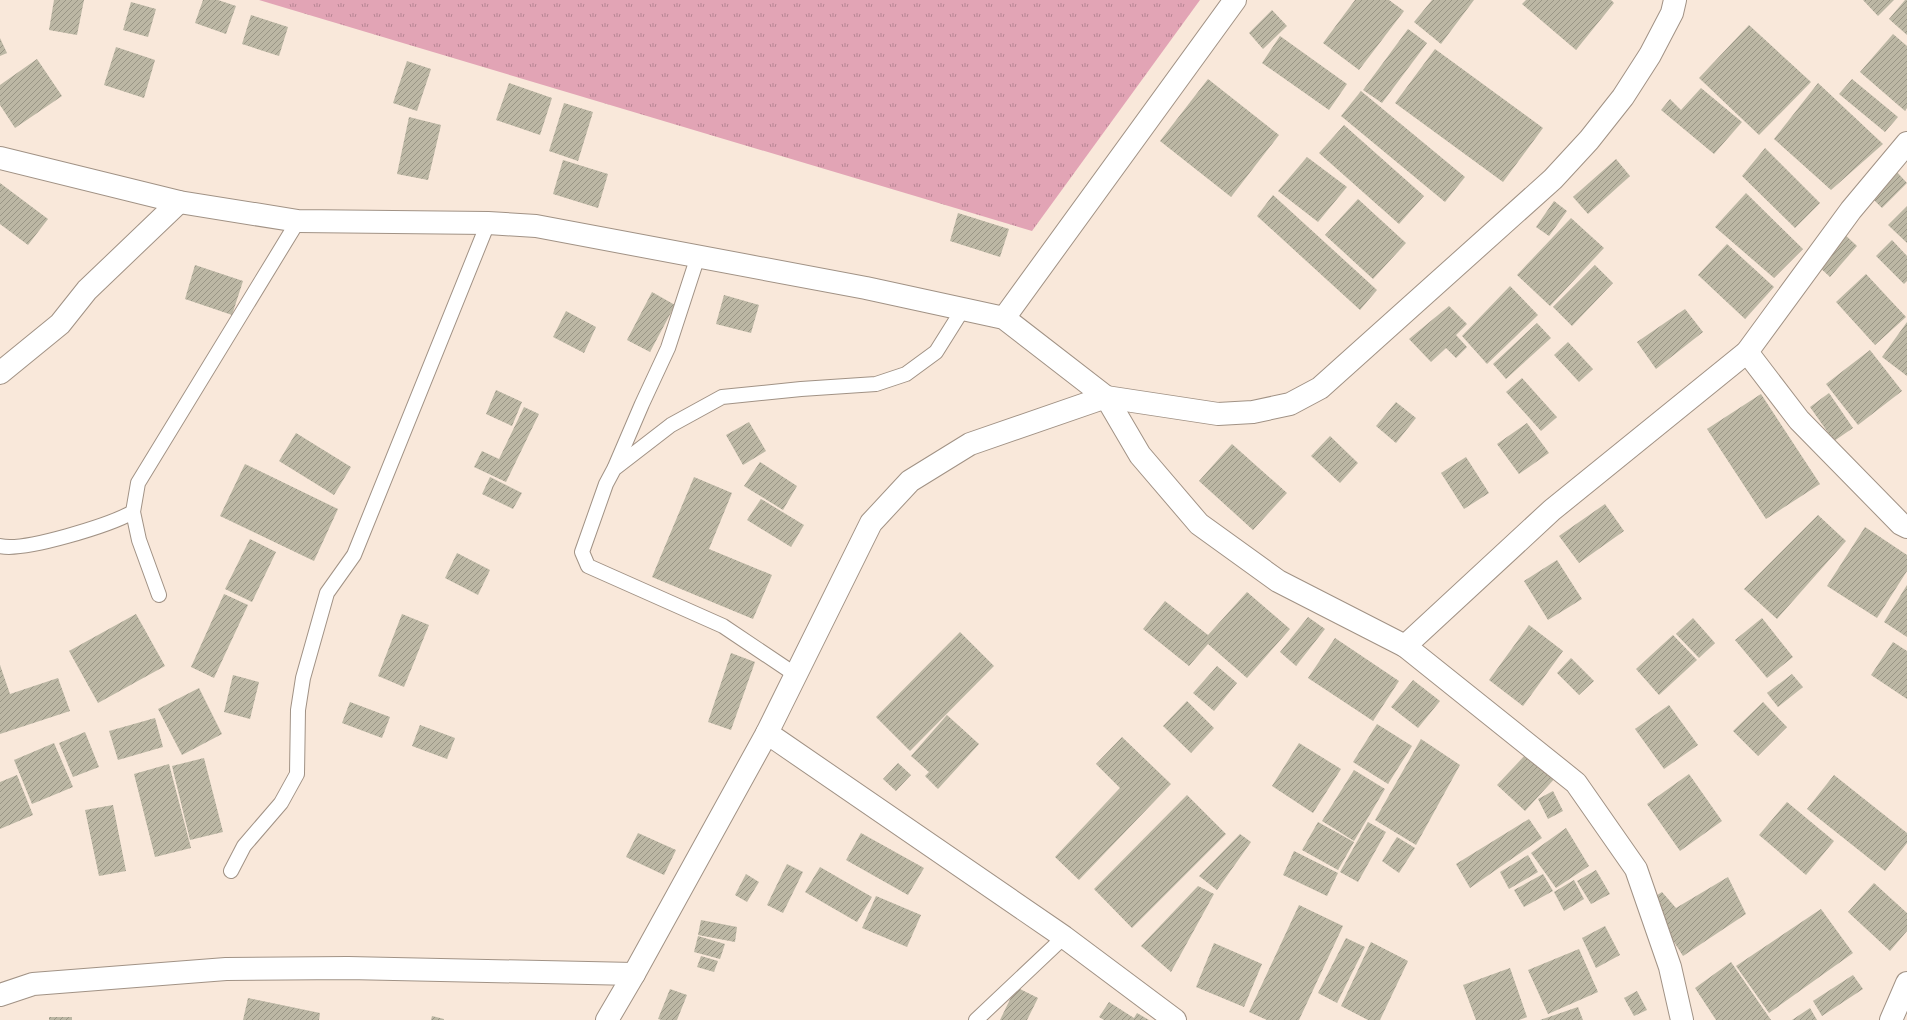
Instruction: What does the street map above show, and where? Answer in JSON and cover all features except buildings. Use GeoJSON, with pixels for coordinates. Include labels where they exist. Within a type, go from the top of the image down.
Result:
{"type":"FeatureCollection","features":[{"type":"Feature","properties":{"kind":"street"},"geometry":{"type":"LineString","coordinates":[[1004,318],[1235,0]]}},
{"type":"Feature","properties":{"kind":"street"},"geometry":{"type":"LineString","coordinates":[[607,1020],[767,733],[871,523],[910,481],[970,444],[1106,397],[1218,414],[1253,412],[1290,404],[1320,388],[1553,179],[1584,146],[1623,97],[1650,55],[1672,13],[1675,0]]}},
{"type":"Feature","properties":{"kind":"street"},"geometry":{"type":"LineString","coordinates":[[1405,646],[1552,510],[1747,352],[1851,210],[1907,143]]}},
{"type":"Feature","properties":{"kind":"street"},"geometry":{"type":"LineString","coordinates":[[0,158],[179,202],[298,222],[488,223],[536,226],[866,288],[1004,318],[1106,397],[1140,455],[1199,524],[1278,581],[1405,646],[1576,783],[1636,869],[1670,967],[1682,1020]]}},
{"type":"Feature","properties":{"kind":"street"},"geometry":{"type":"LineString","coordinates":[[0,373],[60,324],[87,290],[179,202]]}},
{"type":"Feature","properties":{"kind":"street"},"geometry":{"type":"LineString","coordinates":[[1747,352],[1799,420],[1901,524],[1907,527]]}},
{"type":"Feature","properties":{"kind":"street"},"geometry":{"type":"LineString","coordinates":[[767,733],[1064,937],[1175,1020]]}},
{"type":"Feature","properties":{"kind":"street"},"geometry":{"type":"LineString","coordinates":[[0,996],[33,984],[226,969],[356,968],[634,974]]}},
{"type":"Feature","properties":{"kind":"street"},"geometry":{"type":"LineString","coordinates":[[1891,1020],[1907,983]]}},
{"type":"Feature","properties":{"kind":"lane"},"geometry":{"type":"LineString","coordinates":[[159,595],[139,540],[133,512],[138,483],[298,222]]}},
{"type":"Feature","properties":{"kind":"lane"},"geometry":{"type":"LineString","coordinates":[[231,871],[244,846],[281,803],[297,774],[298,710],[303,678],[327,593],[354,555],[488,223]]}},
{"type":"Feature","properties":{"kind":"lane"},"geometry":{"type":"LineString","coordinates":[[698,256],[668,348],[606,484],[582,552],[588,566],[723,626],[796,675]]}},
{"type":"Feature","properties":{"kind":"lane"},"geometry":{"type":"LineString","coordinates":[[614,469],[671,425],[722,397],[800,389],[876,384],[906,374],[936,352],[963,309]]}},
{"type":"Feature","properties":{"kind":"lane"},"geometry":{"type":"LineString","coordinates":[[0,546],[9,548],[59,538],[133,512]]}},
{"type":"Feature","properties":{"kind":"lane"},"geometry":{"type":"LineString","coordinates":[[976,1020],[1064,937]]}},
{"type":"Feature","properties":{"kind":"green space"},"geometry":{"type":"Polygon","coordinates":[[[259,0],[1200,0],[1032,231],[259,0]]]}}]}
